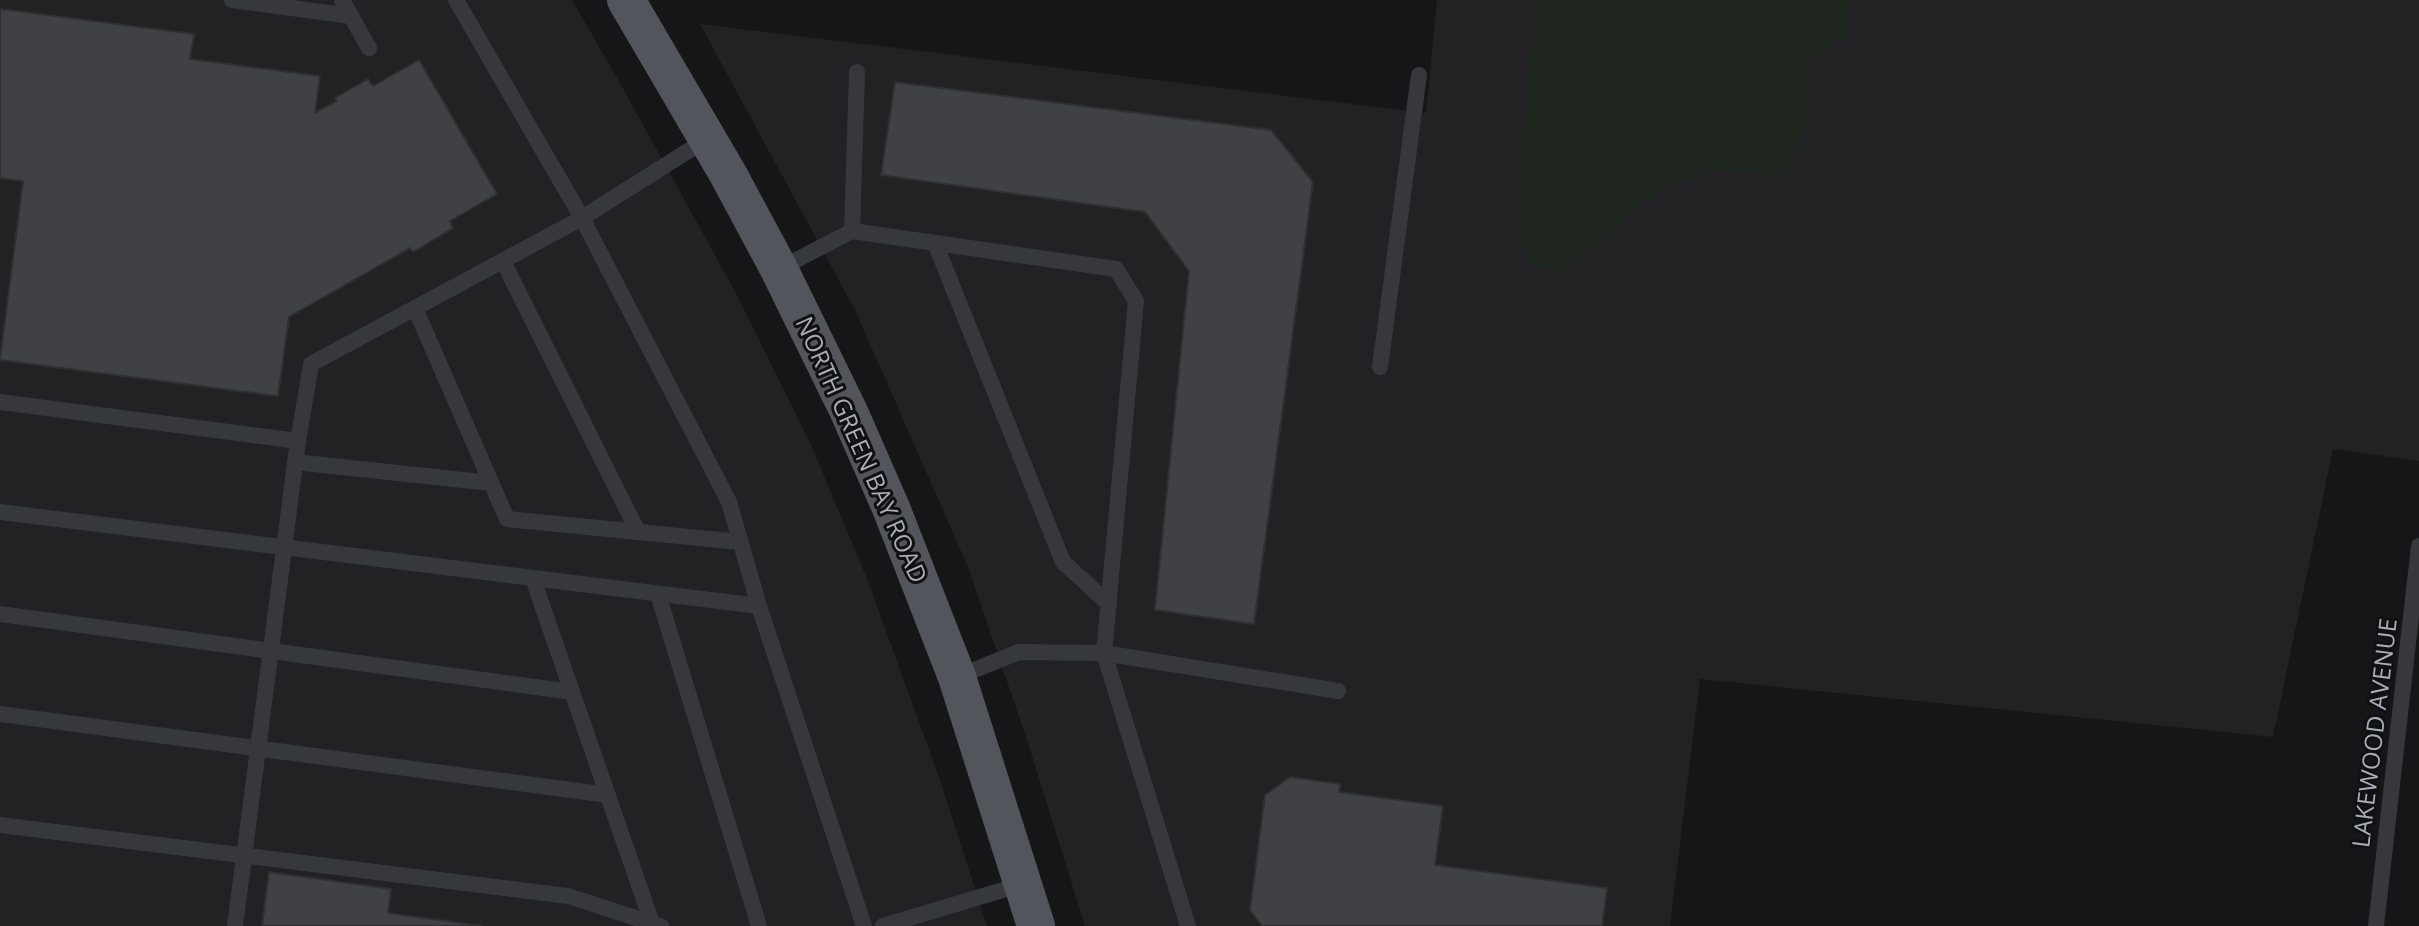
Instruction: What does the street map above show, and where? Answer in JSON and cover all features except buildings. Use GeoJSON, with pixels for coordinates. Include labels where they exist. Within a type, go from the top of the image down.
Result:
{"type":"FeatureCollection","features":[{"type":"Feature","properties":{"kind":"main road","name":"NORTH GREEN BAY ROAD"},"geometry":{"type":"LineString","coordinates":[[626,0],[708,139],[779,269],[849,412],[891,508],[957,677],[1036,926]]}},
{"type":"Feature","properties":{"kind":"lane"},"geometry":{"type":"LineString","coordinates":[[232,0],[351,16]]}},
{"type":"Feature","properties":{"kind":"lane"},"geometry":{"type":"LineString","coordinates":[[342,0],[369,48]]}},
{"type":"Feature","properties":{"kind":"lane"},"geometry":{"type":"LineString","coordinates":[[456,0],[582,218],[730,502],[759,606],[864,926]]}},
{"type":"Feature","properties":{"kind":"lane"},"geometry":{"type":"LineString","coordinates":[[852,231],[857,72]]}},
{"type":"Feature","properties":{"kind":"lane"},"geometry":{"type":"LineString","coordinates":[[1380,367],[1419,75]]}},
{"type":"Feature","properties":{"kind":"lane"},"geometry":{"type":"LineString","coordinates":[[235,926],[283,548],[311,364],[582,218],[708,139]]}},
{"type":"Feature","properties":{"kind":"lane"},"geometry":{"type":"LineString","coordinates":[[779,269],[852,231],[1116,269],[1136,301],[1104,653],[1188,926]]}},
{"type":"Feature","properties":{"kind":"lane"},"geometry":{"type":"LineString","coordinates":[[935,243],[1063,562],[1109,604]]}},
{"type":"Feature","properties":{"kind":"lane"},"geometry":{"type":"LineString","coordinates":[[503,261],[638,532]]}},
{"type":"Feature","properties":{"kind":"lane"},"geometry":{"type":"LineString","coordinates":[[415,308],[507,519],[740,542]]}},
{"type":"Feature","properties":{"kind":"lane"},"geometry":{"type":"LineString","coordinates":[[0,402],[298,441]]}},
{"type":"Feature","properties":{"kind":"lane"},"geometry":{"type":"LineString","coordinates":[[295,462],[491,483]]}},
{"type":"Feature","properties":{"kind":"lane"},"geometry":{"type":"LineString","coordinates":[[0,512],[759,606]]}},
{"type":"Feature","properties":{"kind":"lane","name":"LAKEWOOD AVENUE"},"geometry":{"type":"LineString","coordinates":[[2376,926],[2419,546]]}},
{"type":"Feature","properties":{"kind":"lane"},"geometry":{"type":"LineString","coordinates":[[533,579],[656,925]]}},
{"type":"Feature","properties":{"kind":"lane"},"geometry":{"type":"LineString","coordinates":[[658,594],[759,926]]}},
{"type":"Feature","properties":{"kind":"lane"},"geometry":{"type":"LineString","coordinates":[[0,614],[572,692]]}},
{"type":"Feature","properties":{"kind":"lane"},"geometry":{"type":"LineString","coordinates":[[957,677],[1019,652],[1104,653],[1338,691]]}},
{"type":"Feature","properties":{"kind":"lane"},"geometry":{"type":"LineString","coordinates":[[0,715],[608,795]]}},
{"type":"Feature","properties":{"kind":"lane"},"geometry":{"type":"LineString","coordinates":[[0,825],[568,896],[656,925]]}},
{"type":"Feature","properties":{"kind":"lane"},"geometry":{"type":"LineString","coordinates":[[883,926],[1023,884]]}},
{"type":"Feature","properties":{"kind":"shaded area"},"geometry":{"type":"Polygon","coordinates":[[[0,0],[572,0],[736,293],[812,447],[868,581],[941,783],[987,926],[0,926],[0,0]]]}},
{"type":"Feature","properties":{"kind":"shaded area"},"geometry":{"type":"Polygon","coordinates":[[[1437,0],[2419,0],[2419,461],[2333,449],[2273,737],[1700,679],[1670,926],[1085,926],[1027,740],[968,567],[855,310],[700,24],[1426,113],[1437,0]]]}},
{"type":"Feature","properties":{"kind":"shaded area"},"geometry":{"type":"Polygon","coordinates":[[[1535,0],[1851,0],[1846,36],[1806,62],[1802,145],[1778,176],[1719,169],[1663,186],[1564,271],[1532,264],[1515,232],[1535,0]]]}}]}
